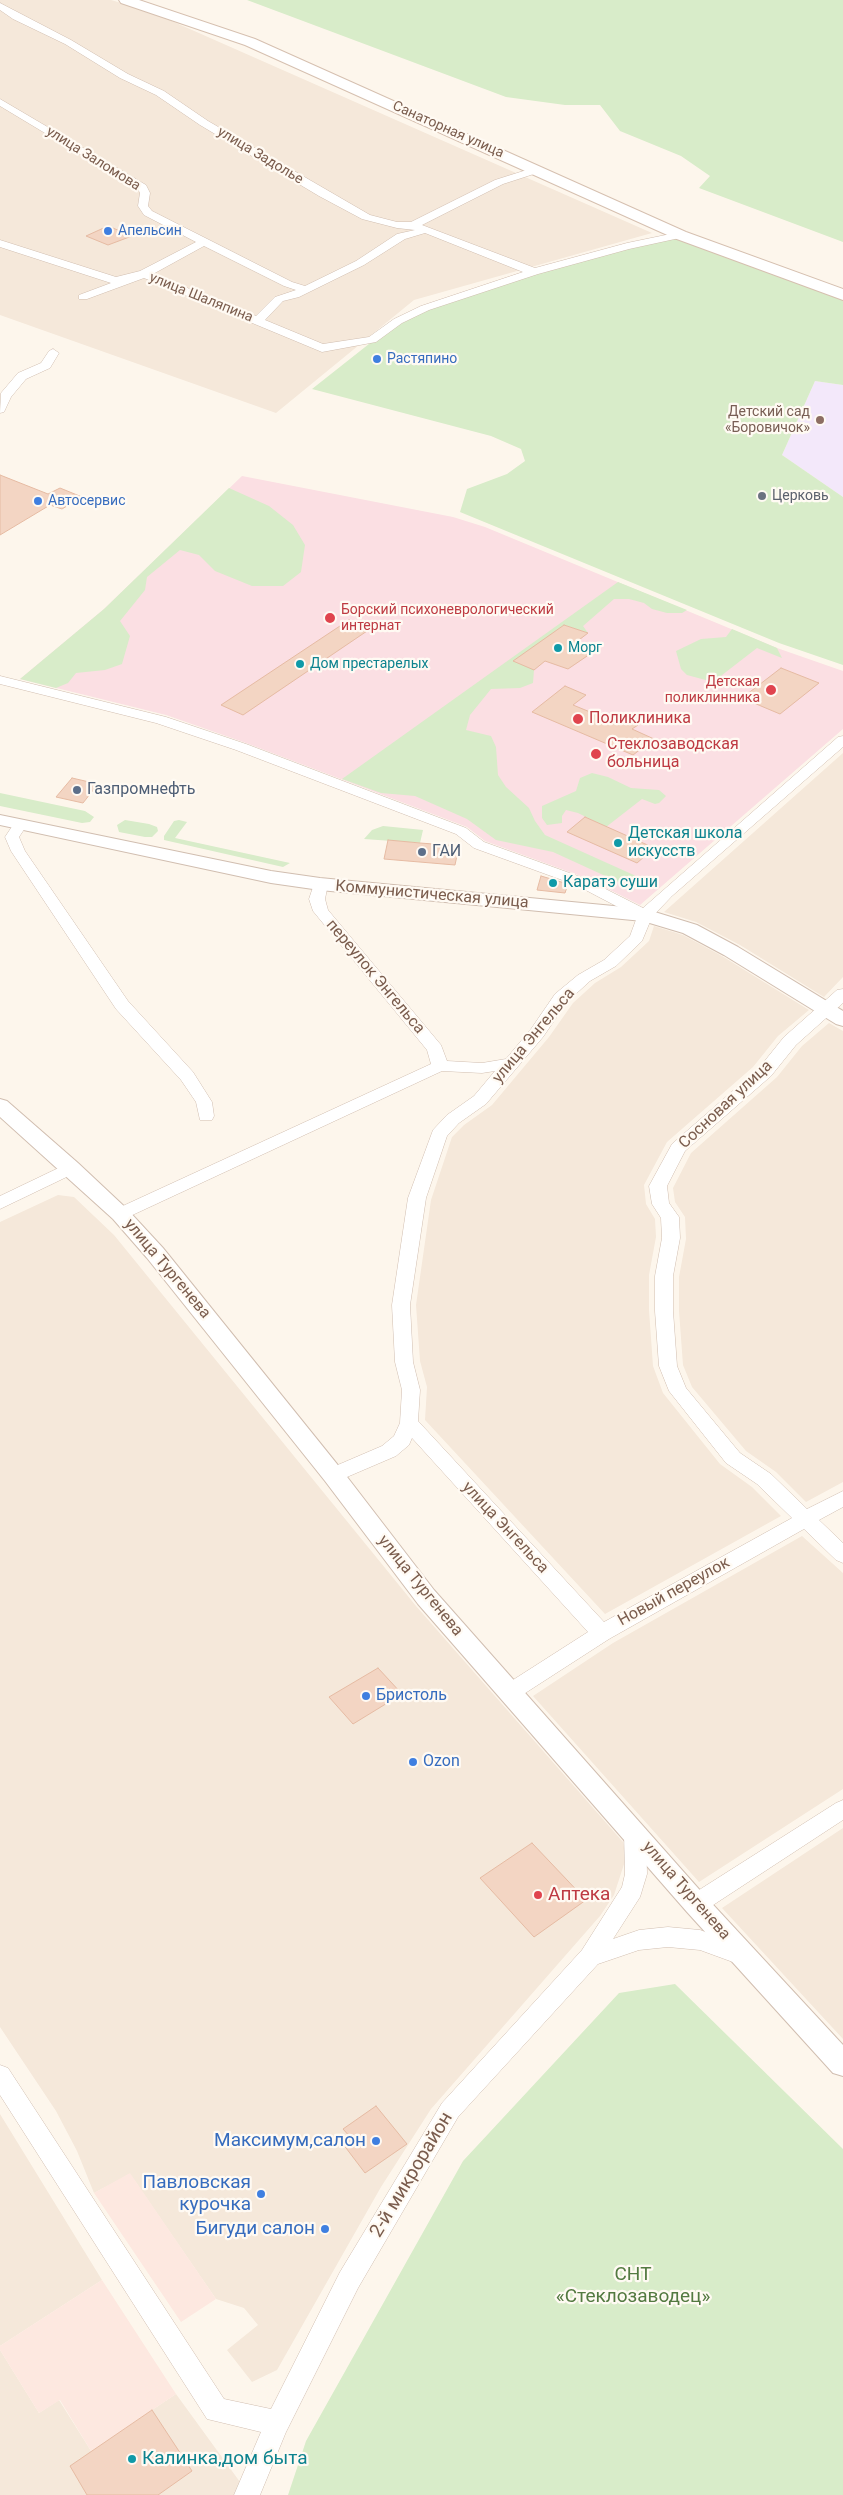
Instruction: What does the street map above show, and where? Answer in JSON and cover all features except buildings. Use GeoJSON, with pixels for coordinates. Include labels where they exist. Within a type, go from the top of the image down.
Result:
{"type":"FeatureCollection","features":[{"type":"Feature","properties":{"kind":"main road","name":"Санаторная улица"},"geometry":{"type":"LineString","coordinates":[[126,0],[250,42],[680,235],[843,295]]}},
{"type":"Feature","properties":{"kind":"street","name":"улица Задолье"},"geometry":{"type":"LineString","coordinates":[[0,6],[16,17],[68,42],[124,76],[160,93],[204,123],[323,194],[366,217],[397,225],[413,225],[534,272]]}},
{"type":"Feature","properties":{"kind":"street","name":"улица Заломова"},"geometry":{"type":"LineString","coordinates":[[0,102],[142,187],[145,193],[145,210],[203,242],[288,284],[305,289]]}},
{"type":"Feature","properties":{"kind":"street"},"geometry":{"type":"LineString","coordinates":[[413,225],[499,182],[536,170]]}},
{"type":"Feature","properties":{"kind":"street"},"geometry":{"type":"LineString","coordinates":[[366,217],[389,232],[395,240]]}},
{"type":"Feature","properties":{"kind":"street"},"geometry":{"type":"LineString","coordinates":[[256,321],[268,312],[279,299],[360,263],[406,234],[428,230]]}},
{"type":"Feature","properties":{"kind":"street"},"geometry":{"type":"LineString","coordinates":[[534,272],[627,246],[680,235]]}},
{"type":"Feature","properties":{"kind":"street"},"geometry":{"type":"LineString","coordinates":[[83,297],[144,274],[203,242]]}},
{"type":"Feature","properties":{"kind":"street","name":"улица Шаляпина"},"geometry":{"type":"LineString","coordinates":[[0,244],[104,278],[116,280],[144,274],[322,348],[372,340],[398,321],[425,308],[534,272]]}},
{"type":"Feature","properties":{"kind":"street"},"geometry":{"type":"LineString","coordinates":[[0,409],[4,396],[22,376],[46,365],[53,353]]}},
{"type":"Feature","properties":{"kind":"street"},"geometry":{"type":"LineString","coordinates":[[0,680],[161,720],[241,747],[461,831],[479,845],[581,882],[645,915]]}},
{"type":"Feature","properties":{"kind":"street","name":"улица Энгельса"},"geometry":{"type":"LineString","coordinates":[[333,1475],[389,1450],[402,1440],[409,1423],[411,1390],[404,1362],[401,1305],[417,1198],[439,1134],[453,1119],[480,1100],[537,1033],[561,998],[584,978],[610,963],[637,938],[645,915],[667,893],[843,740]]}},
{"type":"Feature","properties":{"kind":"street","name":"Коммунистическая улица"},"geometry":{"type":"LineString","coordinates":[[0,820],[270,877],[320,884],[645,915],[690,929],[731,951],[843,1020]]}},
{"type":"Feature","properties":{"kind":"street"},"geometry":{"type":"LineString","coordinates":[[20,824],[12,837],[18,851],[122,1005],[187,1076],[204,1102],[206,1116]]}},
{"type":"Feature","properties":{"kind":"street","name":"переулок Энгельса"},"geometry":{"type":"LineString","coordinates":[[320,884],[318,899],[320,911],[435,1049],[440,1066]]}},
{"type":"Feature","properties":{"kind":"street","name":"Сосновая улица"},"geometry":{"type":"LineString","coordinates":[[843,994],[790,1041],[765,1072],[678,1148],[658,1186],[661,1204],[670,1217],[671,1238],[664,1276],[664,1311],[668,1366],[678,1391],[733,1458],[764,1479],[803,1519],[843,1555]]}},
{"type":"Feature","properties":{"kind":"street"},"geometry":{"type":"LineString","coordinates":[[120,1214],[440,1066],[482,1068],[509,1064]]}},
{"type":"Feature","properties":{"kind":"street","name":"улица Тургенева"},"geometry":{"type":"LineString","coordinates":[[0,1106],[120,1214],[220,1331],[426,1597],[696,1904],[843,2064]]}},
{"type":"Feature","properties":{"kind":"street"},"geometry":{"type":"LineString","coordinates":[[0,1203],[71,1168]]}},
{"type":"Feature","properties":{"kind":"street","name":"улица Энгельса"},"geometry":{"type":"LineString","coordinates":[[409,1423],[602,1633]]}},
{"type":"Feature","properties":{"kind":"street","name":"Новый переулок"},"geometry":{"type":"LineString","coordinates":[[509,1693],[602,1633],[843,1498]]}},
{"type":"Feature","properties":{"kind":"street"},"geometry":{"type":"LineString","coordinates":[[696,1904],[843,1809]]}},
{"type":"Feature","properties":{"kind":"street","name":"2-й микрорайон"},"geometry":{"type":"LineString","coordinates":[[247,2495],[277,2424],[349,2280],[446,2118],[539,2011],[590,1957],[632,1890],[636,1874],[635,1834]]}},
{"type":"Feature","properties":{"kind":"street"},"geometry":{"type":"LineString","coordinates":[[590,1957],[640,1940],[668,1936],[700,1940],[742,1955]]}},
{"type":"Feature","properties":{"kind":"street"},"geometry":{"type":"LineString","coordinates":[[0,2074],[216,2410],[277,2424]]}},
{"type":"Feature","properties":{"kind":"shaded area"},"geometry":{"type":"Polygon","coordinates":[[[0,0],[111,0],[149,11],[652,233],[414,300],[276,413],[0,315],[0,0]]]}},
{"type":"Feature","properties":{"kind":"shaded area","name":"Детский сад «Боровичок»"},"geometry":{"type":"Polygon","coordinates":[[[815,381],[843,385],[843,497],[782,455],[815,381]]]}},
{"type":"Feature","properties":{"kind":"shaded area"},"geometry":{"type":"Polygon","coordinates":[[[242,476],[453,517],[485,527],[777,648],[843,671],[843,729],[640,905],[586,878],[485,841],[467,827],[246,743],[166,715],[20,679],[104,609],[242,476]]]}},
{"type":"Feature","properties":{"kind":"shaded area"},"geometry":{"type":"Polygon","coordinates":[[[843,753],[843,977],[824,997],[740,945],[696,922],[664,912],[843,753]]]}},
{"type":"Feature","properties":{"kind":"shaded area"},"geometry":{"type":"Polygon","coordinates":[[[654,926],[683,935],[722,956],[809,1010],[778,1036],[753,1067],[667,1142],[644,1185],[646,1204],[655,1219],[656,1237],[649,1275],[649,1310],[653,1366],[663,1393],[720,1464],[752,1487],[781,1516],[605,1614],[425,1420],[427,1387],[420,1361],[416,1305],[431,1200],[452,1137],[464,1125],[492,1105],[549,1037],[573,1003],[595,983],[621,967],[649,941],[654,926]]]}},
{"type":"Feature","properties":{"kind":"shaded area"},"geometry":{"type":"Polygon","coordinates":[[[829,1023],[843,1031],[843,1482],[806,1502],[776,1472],[746,1451],[692,1387],[683,1365],[679,1311],[679,1277],[686,1239],[685,1217],[675,1202],[673,1188],[691,1153],[777,1077],[802,1046],[829,1023]]]}},
{"type":"Feature","properties":{"kind":"shaded area"},"geometry":{"type":"Polygon","coordinates":[[[58,1195],[74,1197],[114,1235],[416,1606],[623,1842],[626,1858],[614,1895],[600,1916],[431,2109],[381,2187],[277,2370],[252,2382],[227,2350],[258,2325],[244,2308],[216,2299],[130,2174],[94,2193],[77,2151],[56,2111],[0,2027],[0,1222],[58,1195]]]}},
{"type":"Feature","properties":{"kind":"shaded area"},"geometry":{"type":"Polygon","coordinates":[[[802,1536],[843,1573],[843,1789],[699,1882],[533,1696],[613,1643],[802,1536]]]}},
{"type":"Feature","properties":{"kind":"shaded area"},"geometry":{"type":"Polygon","coordinates":[[[843,1828],[843,2039],[722,1908],[843,1828]]]}},
{"type":"Feature","properties":{"kind":"shaded area"},"geometry":{"type":"Polygon","coordinates":[[[0,2114],[102,2280],[0,2346],[0,2114]]]}},
{"type":"Feature","properties":{"kind":"shaded area"},"geometry":{"type":"Polygon","coordinates":[[[130,2173],[216,2299],[181,2322],[94,2193],[130,2173]]]}},
{"type":"Feature","properties":{"kind":"shaded area"},"geometry":{"type":"Polygon","coordinates":[[[102,2280],[176,2394],[91,2451],[60,2400],[39,2413],[0,2350],[0,2346],[102,2280]]]}},
{"type":"Feature","properties":{"kind":"shaded area"},"geometry":{"type":"Polygon","coordinates":[[[0,2350],[39,2413],[59,2400],[91,2451],[176,2394],[240,2482],[236,2495],[0,2495],[0,2350]]]}},
{"type":"Feature","properties":{"kind":"green space"},"geometry":{"type":"Polygon","coordinates":[[[247,0],[843,0],[843,242],[699,188],[710,176],[681,156],[620,131],[600,105],[565,105],[506,97],[247,0]]]}},
{"type":"Feature","properties":{"kind":"green space"},"geometry":{"type":"Polygon","coordinates":[[[680,235],[843,295],[843,385],[815,381],[782,455],[843,497],[843,665],[779,643],[460,512],[467,489],[507,474],[525,461],[521,449],[491,436],[312,389],[398,321],[481,289],[680,235]]]}},
{"type":"Feature","properties":{"kind":"green space"},"geometry":{"type":"Polygon","coordinates":[[[229,488],[269,506],[293,525],[305,545],[301,572],[283,586],[252,586],[215,571],[199,555],[180,550],[147,577],[145,590],[120,621],[130,636],[122,664],[105,670],[76,673],[68,683],[56,688],[20,679],[104,609],[229,488]]]}},
{"type":"Feature","properties":{"kind":"green space"},"geometry":{"type":"Polygon","coordinates":[[[618,582],[687,610],[682,613],[667,613],[629,599],[614,599],[583,626],[588,633],[564,625],[534,670],[533,683],[520,688],[491,689],[470,715],[466,730],[491,736],[496,747],[498,775],[506,787],[529,808],[545,835],[636,876],[625,885],[553,852],[496,840],[467,819],[415,796],[381,793],[342,779],[618,582]]]}},
{"type":"Feature","properties":{"kind":"green space"},"geometry":{"type":"Polygon","coordinates":[[[732,629],[777,648],[782,658],[757,648],[713,682],[687,675],[681,669],[676,651],[701,639],[726,637],[732,629]]]}},
{"type":"Feature","properties":{"kind":"green space"},"geometry":{"type":"Polygon","coordinates":[[[592,773],[608,777],[631,788],[659,790],[666,796],[659,803],[655,804],[642,799],[606,827],[578,813],[566,810],[562,816],[562,823],[547,825],[542,818],[542,806],[576,791],[580,778],[592,773]]]}},
{"type":"Feature","properties":{"kind":"green space"},"geometry":{"type":"Polygon","coordinates":[[[0,793],[85,811],[94,817],[90,822],[82,823],[0,806],[0,793]]]}},
{"type":"Feature","properties":{"kind":"green space"},"geometry":{"type":"Polygon","coordinates":[[[125,820],[149,824],[157,827],[158,831],[152,837],[119,832],[117,825],[125,820]]]}},
{"type":"Feature","properties":{"kind":"green space"},"geometry":{"type":"Polygon","coordinates":[[[174,821],[187,822],[175,838],[290,863],[283,867],[164,840],[164,836],[174,821]]]}},
{"type":"Feature","properties":{"kind":"green space"},"geometry":{"type":"Polygon","coordinates":[[[383,826],[423,830],[420,843],[364,839],[372,830],[383,826]]]}},
{"type":"Feature","properties":{"kind":"green space","name":"СНТ «Стеклозаводец»"},"geometry":{"type":"Polygon","coordinates":[[[675,1984],[843,2149],[843,2495],[288,2495],[306,2441],[463,2161],[619,1993],[675,1984]]]}},
{"type":"Feature","properties":{"kind":"place","name":"Апельсин"},"geometry":{"type":"Point","coordinates":[108,231]}},
{"type":"Feature","properties":{"kind":"place","name":"Растяпино"},"geometry":{"type":"Point","coordinates":[377,359]}},
{"type":"Feature","properties":{"kind":"place","name":"Детский сад «Боровичок»"},"geometry":{"type":"Point","coordinates":[820,420]}},
{"type":"Feature","properties":{"kind":"place","name":"Церковь"},"geometry":{"type":"Point","coordinates":[762,496]}},
{"type":"Feature","properties":{"kind":"place","name":"Автосервис"},"geometry":{"type":"Point","coordinates":[38,501]}},
{"type":"Feature","properties":{"kind":"place","name":"Борский психоневрологический интернат"},"geometry":{"type":"Point","coordinates":[330,618]}},
{"type":"Feature","properties":{"kind":"place","name":"Морг"},"geometry":{"type":"Point","coordinates":[558,648]}},
{"type":"Feature","properties":{"kind":"place","name":"Дом престарелых"},"geometry":{"type":"Point","coordinates":[300,664]}},
{"type":"Feature","properties":{"kind":"place","name":"Детская поликлинника"},"geometry":{"type":"Point","coordinates":[771,690]}},
{"type":"Feature","properties":{"kind":"place","name":"Поликлиника"},"geometry":{"type":"Point","coordinates":[578,719]}},
{"type":"Feature","properties":{"kind":"place","name":"Стеклозаводская больница"},"geometry":{"type":"Point","coordinates":[596,754]}},
{"type":"Feature","properties":{"kind":"place","name":"Газпромнефть"},"geometry":{"type":"Point","coordinates":[77,790]}},
{"type":"Feature","properties":{"kind":"place","name":"Детская школа искусств"},"geometry":{"type":"Point","coordinates":[618,843]}},
{"type":"Feature","properties":{"kind":"place","name":"ГАИ"},"geometry":{"type":"Point","coordinates":[422,852]}},
{"type":"Feature","properties":{"kind":"place","name":"Каратэ суши"},"geometry":{"type":"Point","coordinates":[553,883]}},
{"type":"Feature","properties":{"kind":"place","name":"Бристоль"},"geometry":{"type":"Point","coordinates":[366,1696]}},
{"type":"Feature","properties":{"kind":"place","name":"Ozon"},"geometry":{"type":"Point","coordinates":[413,1762]}},
{"type":"Feature","properties":{"kind":"place","name":"Аптека"},"geometry":{"type":"Point","coordinates":[538,1895]}},
{"type":"Feature","properties":{"kind":"place","name":"Максимум,салон"},"geometry":{"type":"Point","coordinates":[376,2141]}},
{"type":"Feature","properties":{"kind":"place","name":"Павловская курочка"},"geometry":{"type":"Point","coordinates":[261,2194]}},
{"type":"Feature","properties":{"kind":"place","name":"Бигуди салон"},"geometry":{"type":"Point","coordinates":[325,2229]}},
{"type":"Feature","properties":{"kind":"place","name":"Калинка,дом быта"},"geometry":{"type":"Point","coordinates":[132,2459]}}]}
